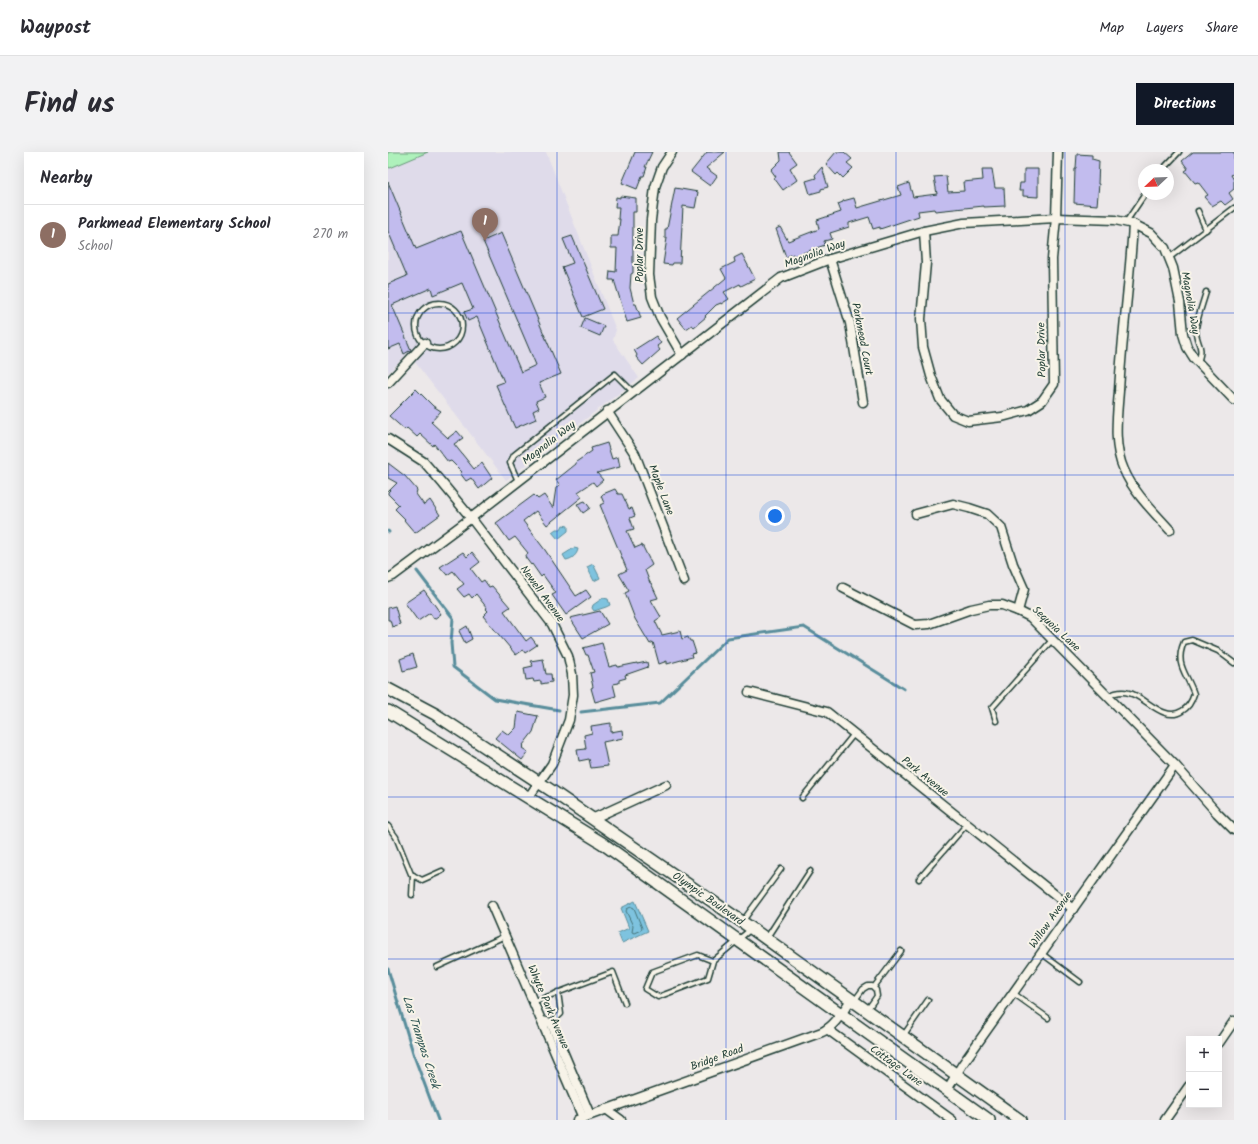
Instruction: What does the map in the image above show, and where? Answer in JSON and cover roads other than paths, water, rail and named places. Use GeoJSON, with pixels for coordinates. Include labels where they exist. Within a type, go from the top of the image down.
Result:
{"type":"FeatureCollection","features":[{"type":"Feature","properties":{"kind":"main road","name":"Olympic Boulevard"},"geometry":{"type":"LineString","coordinates":[[388,689],[435,714],[592,819],[766,939],[1020,1120]]}},
{"type":"Feature","properties":{"kind":"main road","name":"Olympic Boulevard"},"geometry":{"type":"LineString","coordinates":[[388,711],[602,843],[989,1120]]}},
{"type":"Feature","properties":{"kind":"street","name":"Poplar Drive"},"geometry":{"type":"LineString","coordinates":[[672,152],[662,166],[655,187],[651,220],[649,275],[652,297],[660,317],[682,355]]}},
{"type":"Feature","properties":{"kind":"street","name":"Poplar Drive"},"geometry":{"type":"LineString","coordinates":[[924,231],[926,263],[922,319],[923,347],[931,376],[940,399],[953,415],[968,421],[1002,417],[1028,410],[1042,401],[1054,384],[1052,259],[1056,218],[1058,152]]}},
{"type":"Feature","properties":{"kind":"street","name":"Magnolia Way"},"geometry":{"type":"LineString","coordinates":[[388,578],[393,576],[471,518],[607,411],[782,278],[830,259],[924,231],[964,223],[1056,218],[1115,220],[1130,223],[1151,233],[1165,248],[1173,268],[1180,302],[1183,334],[1187,347],[1198,363],[1234,400]]}},
{"type":"Feature","properties":{"kind":"street"},"geometry":{"type":"LineString","coordinates":[[1130,223],[1130,267],[1121,357],[1117,430],[1118,443],[1123,468],[1128,479],[1139,495],[1170,530]]}},
{"type":"Feature","properties":{"kind":"street","name":"Parkmead Court"},"geometry":{"type":"LineString","coordinates":[[830,259],[850,323],[863,402]]}},
{"type":"Feature","properties":{"kind":"street"},"geometry":{"type":"LineString","coordinates":[[388,382],[424,343]]}},
{"type":"Feature","properties":{"kind":"street","name":"Maple Lane"},"geometry":{"type":"LineString","coordinates":[[607,411],[635,454],[684,581]]}},
{"type":"Feature","properties":{"kind":"street","name":"Newell Avenue"},"geometry":{"type":"LineString","coordinates":[[388,439],[424,462],[471,518],[552,624],[568,656],[572,674],[573,695],[569,720],[552,764],[528,798]]}},
{"type":"Feature","properties":{"kind":"street"},"geometry":{"type":"LineString","coordinates":[[916,514],[953,504],[987,514],[1001,527],[1013,564],[1024,589],[1018,610]]}},
{"type":"Feature","properties":{"kind":"street","name":"Sequoia Lane"},"geometry":{"type":"LineString","coordinates":[[843,588],[915,625],[929,624],[971,609],[989,605],[1002,605],[1018,610],[1030,617],[1175,765],[1234,830]]}},
{"type":"Feature","properties":{"kind":"street","name":"Park Avenue"},"geometry":{"type":"LineString","coordinates":[[749,692],[826,712],[1073,909]]}},
{"type":"Feature","properties":{"kind":"street","name":"Willow Avenue"},"geometry":{"type":"LineString","coordinates":[[948,1090],[956,1074],[1175,765]]}},
{"type":"Feature","properties":{"kind":"street"},"geometry":{"type":"LineString","coordinates":[[592,819],[666,785]]}},
{"type":"Feature","properties":{"kind":"street","name":"Whyte Park Avenue"},"geometry":{"type":"LineString","coordinates":[[492,906],[584,1118]]}},
{"type":"Feature","properties":{"kind":"street","name":"Bridge Road"},"geometry":{"type":"LineString","coordinates":[[584,1118],[827,1029],[852,1000]]}},
{"type":"Feature","properties":{"kind":"street"},"geometry":{"type":"LineString","coordinates":[[542,1021],[551,1023],[584,1118]]}},
{"type":"Feature","properties":{"kind":"street"},"geometry":{"type":"LineString","coordinates":[[1222,1039],[1234,1021]]}},
{"type":"Feature","properties":{"kind":"street","name":"Cottage Lane"},"geometry":{"type":"LineString","coordinates":[[827,1029],[952,1120]]}},
{"type":"Feature","properties":{"kind":"street"},"geometry":{"type":"LineString","coordinates":[[1165,1120],[1186,1090]]}},
{"type":"Feature","properties":{"kind":"street"},"geometry":{"type":"LineString","coordinates":[[606,1109],[621,1120]]}},
{"type":"Feature","properties":{"kind":"lane"},"geometry":{"type":"LineString","coordinates":[[1168,164],[1180,152]]}},
{"type":"Feature","properties":{"kind":"lane"},"geometry":{"type":"LineString","coordinates":[[1130,223],[1142,200]]}},
{"type":"Feature","properties":{"kind":"lane"},"geometry":{"type":"LineString","coordinates":[[1169,258],[1234,208]]}},
{"type":"Feature","properties":{"kind":"lane"},"geometry":{"type":"LineString","coordinates":[[1198,212],[1206,230]]}},
{"type":"Feature","properties":{"kind":"lane"},"geometry":{"type":"LineString","coordinates":[[1198,363],[1202,354],[1196,329],[1206,292]]}},
{"type":"Feature","properties":{"kind":"lane"},"geometry":{"type":"LineString","coordinates":[[435,303],[442,303],[456,310],[462,323],[462,331],[454,343],[441,349],[434,348],[424,343],[420,338],[417,326],[418,318],[422,311],[427,306],[435,303]]}},
{"type":"Feature","properties":{"kind":"lane"},"geometry":{"type":"LineString","coordinates":[[518,481],[510,463],[514,455],[615,374],[633,392]]}},
{"type":"Feature","properties":{"kind":"lane"},"geometry":{"type":"LineString","coordinates":[[996,721],[992,708],[1053,640]]}},
{"type":"Feature","properties":{"kind":"lane"},"geometry":{"type":"LineString","coordinates":[[1108,696],[1113,693],[1128,692],[1140,697],[1158,710],[1177,714],[1190,704],[1194,694],[1180,663],[1184,642],[1192,640],[1218,651],[1234,663]]}},
{"type":"Feature","properties":{"kind":"lane"},"geometry":{"type":"LineString","coordinates":[[802,798],[854,734]]}},
{"type":"Feature","properties":{"kind":"lane"},"geometry":{"type":"LineString","coordinates":[[919,879],[967,824]]}},
{"type":"Feature","properties":{"kind":"lane"},"geometry":{"type":"LineString","coordinates":[[388,826],[396,837],[412,875],[412,895]]}},
{"type":"Feature","properties":{"kind":"lane"},"geometry":{"type":"LineString","coordinates":[[712,961],[698,955],[652,972],[645,989],[658,997],[708,978],[712,961],[737,939],[781,868]]}},
{"type":"Feature","properties":{"kind":"lane"},"geometry":{"type":"LineString","coordinates":[[412,875],[422,880],[442,871]]}},
{"type":"Feature","properties":{"kind":"lane"},"geometry":{"type":"LineString","coordinates":[[766,939],[810,871]]}},
{"type":"Feature","properties":{"kind":"lane"},"geometry":{"type":"LineString","coordinates":[[437,967],[505,936]]}},
{"type":"Feature","properties":{"kind":"lane"},"geometry":{"type":"LineString","coordinates":[[874,987],[901,951]]}},
{"type":"Feature","properties":{"kind":"lane"},"geometry":{"type":"LineString","coordinates":[[1042,953],[1080,982]]}},
{"type":"Feature","properties":{"kind":"lane"},"geometry":{"type":"LineString","coordinates":[[533,1002],[613,972],[625,1003]]}},
{"type":"Feature","properties":{"kind":"lane"},"geometry":{"type":"LineString","coordinates":[[852,1000],[868,986],[874,987]]}},
{"type":"Feature","properties":{"kind":"lane"},"geometry":{"type":"LineString","coordinates":[[866,1010],[877,996],[874,987]]}},
{"type":"Feature","properties":{"kind":"lane"},"geometry":{"type":"LineString","coordinates":[[551,1023],[561,1014],[558,992]]}},
{"type":"Feature","properties":{"kind":"lane"},"geometry":{"type":"LineString","coordinates":[[1014,993],[1048,1018]]}},
{"type":"Feature","properties":{"kind":"lane"},"geometry":{"type":"LineString","coordinates":[[903,1036],[928,1000]]}},
{"type":"Feature","properties":{"kind":"water"},"geometry":{"type":"Polygon","coordinates":[[[563,525],[568,526],[568,531],[558,539],[552,532],[556,529],[561,529],[563,525]]]}},
{"type":"Feature","properties":{"kind":"water"},"geometry":{"type":"Polygon","coordinates":[[[574,548],[578,549],[577,553],[572,558],[566,560],[563,555],[574,548]]]}},
{"type":"Feature","properties":{"kind":"water"},"geometry":{"type":"Polygon","coordinates":[[[593,564],[600,578],[594,581],[587,567],[593,564]]]}},
{"type":"Feature","properties":{"kind":"water"},"geometry":{"type":"Polygon","coordinates":[[[603,598],[608,599],[610,605],[594,611],[592,608],[593,605],[603,598]]]}},
{"type":"Feature","properties":{"kind":"water"},"geometry":{"type":"Polygon","coordinates":[[[635,901],[648,931],[622,943],[618,933],[629,928],[621,908],[635,901]]]}},
{"type":"Feature","properties":{"kind":"waterway"},"geometry":{"type":"LineString","coordinates":[[417,571],[453,618],[451,643],[453,667],[495,699],[559,710]]}},
{"type":"Feature","properties":{"kind":"waterway"},"geometry":{"type":"LineString","coordinates":[[581,712],[660,703],[728,638],[804,627],[904,689]]}},
{"type":"Feature","properties":{"kind":"waterway","name":"Las Trampas Creek"},"geometry":{"type":"LineString","coordinates":[[388,969],[414,1056],[438,1120]]}},
{"type":"Feature","properties":{"kind":"place","name":"Parkmead Elementary School"},"geometry":{"type":"Point","coordinates":[485,241]}}]}
